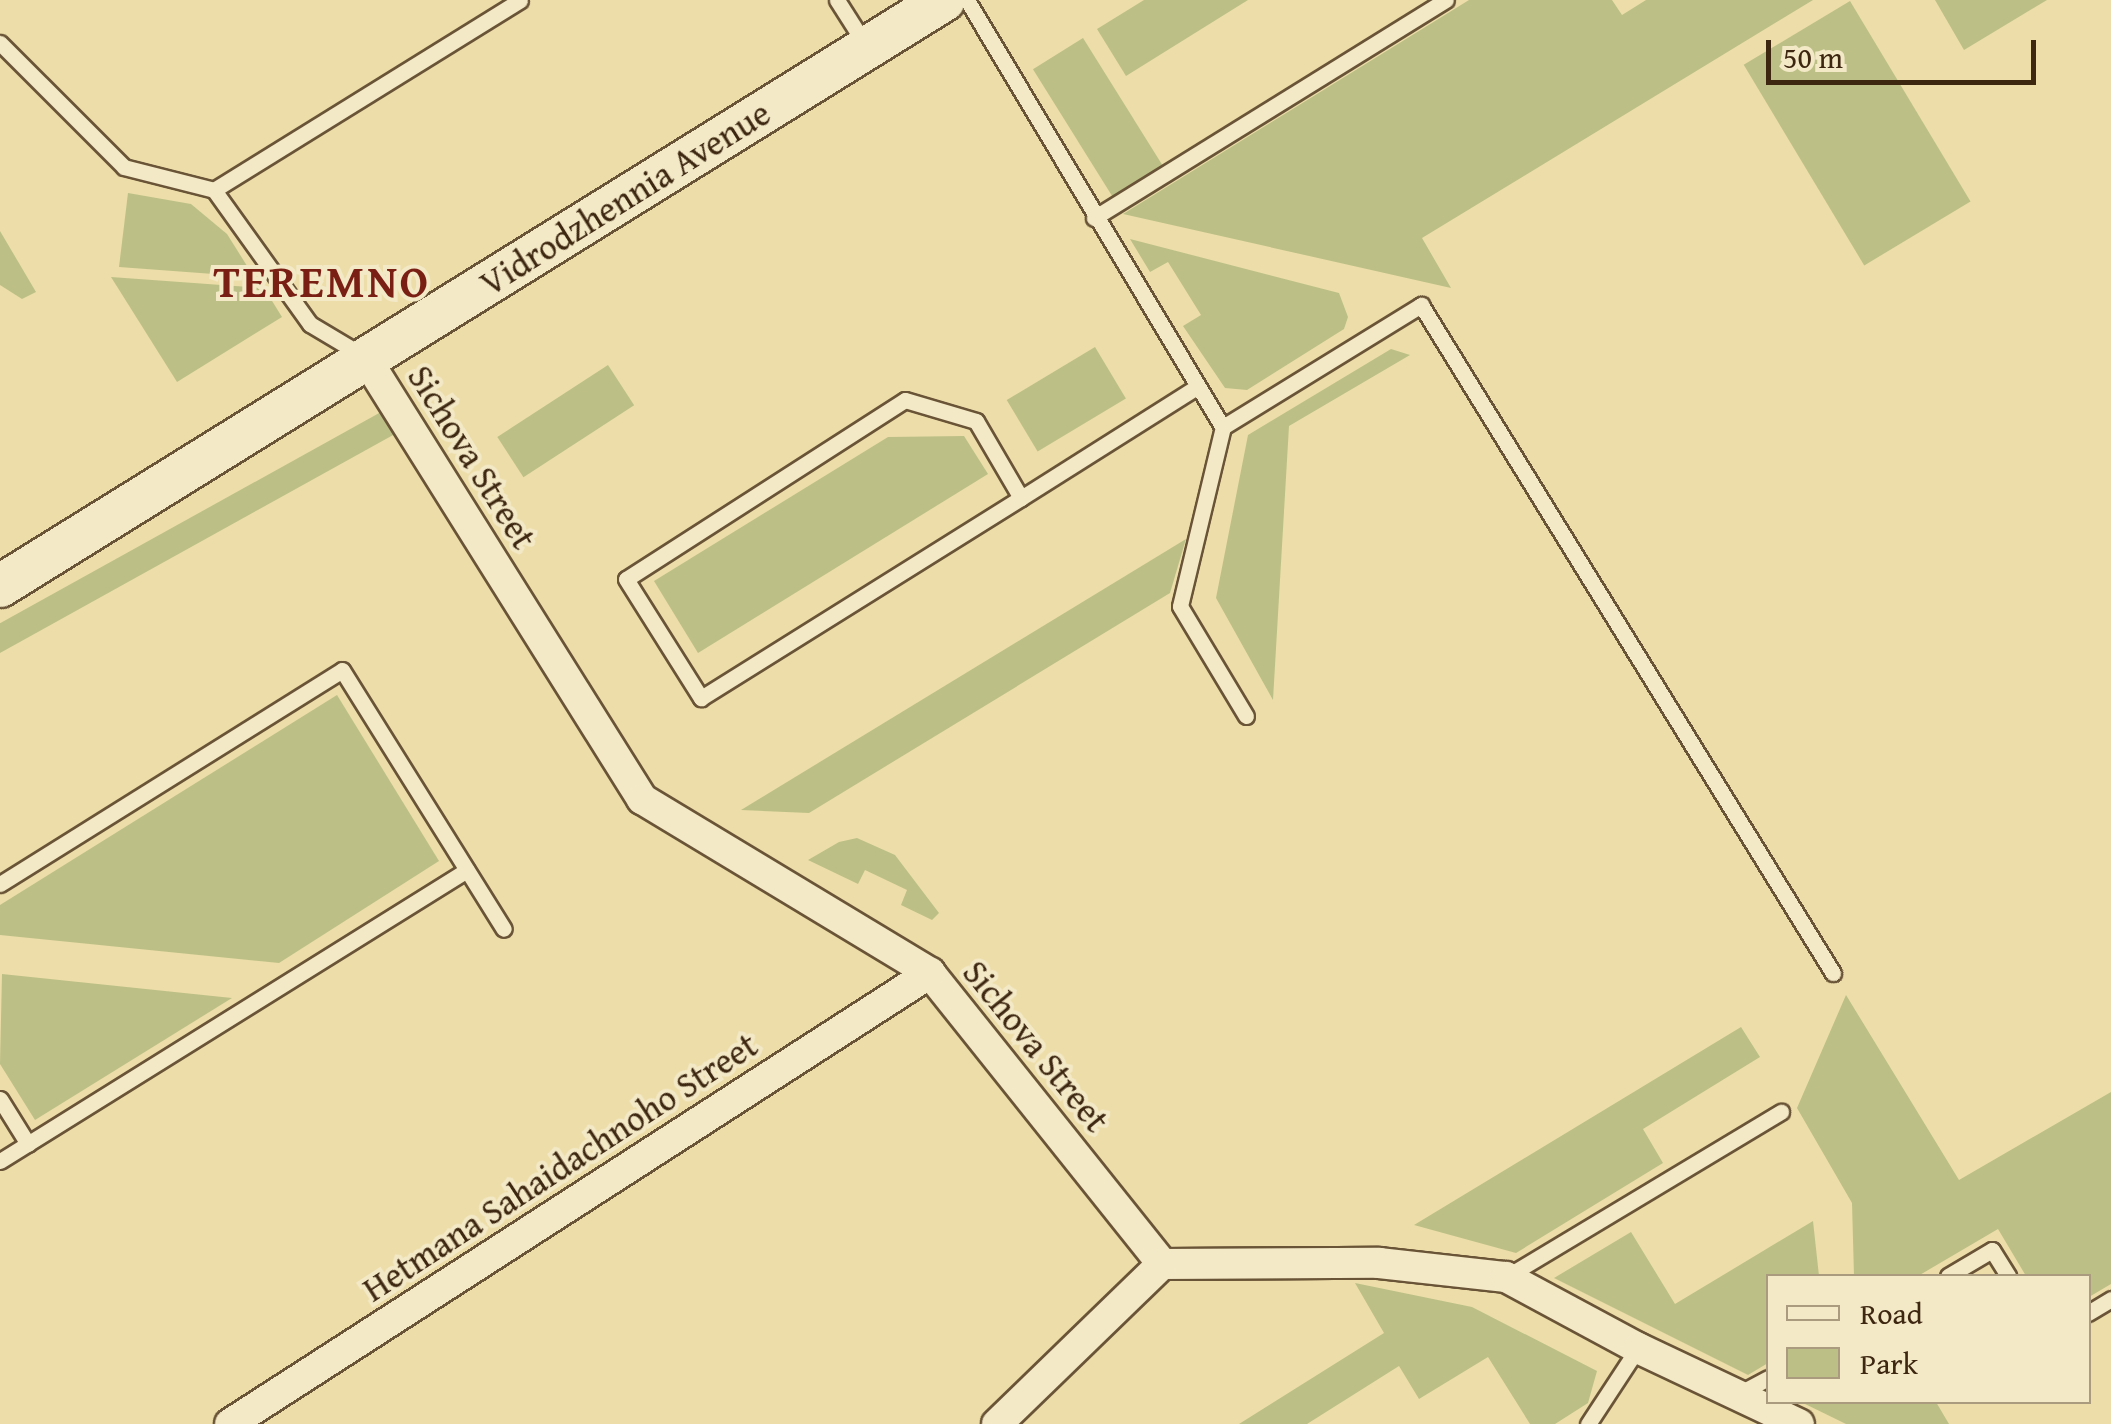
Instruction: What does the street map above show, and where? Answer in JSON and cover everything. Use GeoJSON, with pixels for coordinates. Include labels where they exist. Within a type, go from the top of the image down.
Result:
{"type":"FeatureCollection","features":[{"type":"Feature","properties":{"kind":"main road","name":"Vidrodzhennia Avenue"},"geometry":{"type":"LineString","coordinates":[[0,586],[944,0]]}},
{"type":"Feature","properties":{"kind":"street","name":"Sichova Street"},"geometry":{"type":"LineString","coordinates":[[365,357],[642,799],[930,972],[1162,1264]]}},
{"type":"Feature","properties":{"kind":"street","name":"Hetmana Sahaidachnoho Street"},"geometry":{"type":"LineString","coordinates":[[230,1424],[930,972]]}},
{"type":"Feature","properties":{"kind":"street"},"geometry":{"type":"LineString","coordinates":[[997,1424],[1162,1264],[1378,1264],[1506,1277],[1638,1348],[1798,1424]]}},
{"type":"Feature","properties":{"kind":"lane"},"geometry":{"type":"LineString","coordinates":[[214,190],[520,0]]}},
{"type":"Feature","properties":{"kind":"lane"},"geometry":{"type":"LineString","coordinates":[[837,0],[867,48]]}},
{"type":"Feature","properties":{"kind":"lane"},"geometry":{"type":"LineString","coordinates":[[967,0],[1094,218],[1224,427]]}},
{"type":"Feature","properties":{"kind":"lane"},"geometry":{"type":"LineString","coordinates":[[1094,218],[1446,0]]}},
{"type":"Feature","properties":{"kind":"lane"},"geometry":{"type":"LineString","coordinates":[[0,43],[124,167],[214,190],[310,324],[365,357]]}},
{"type":"Feature","properties":{"kind":"lane"},"geometry":{"type":"LineString","coordinates":[[1246,716],[1180,606],[1224,427],[1421,305],[1834,973]]}},
{"type":"Feature","properties":{"kind":"lane"},"geometry":{"type":"LineString","coordinates":[[1021,498],[976,421],[905,400],[626,579],[701,698],[1021,498],[1198,386]]}},
{"type":"Feature","properties":{"kind":"lane"},"geometry":{"type":"LineString","coordinates":[[0,884],[342,670],[504,930]]}},
{"type":"Feature","properties":{"kind":"lane"},"geometry":{"type":"LineString","coordinates":[[0,1162],[467,870]]}},
{"type":"Feature","properties":{"kind":"lane"},"geometry":{"type":"LineString","coordinates":[[0,1100],[28,1144]]}},
{"type":"Feature","properties":{"kind":"lane"},"geometry":{"type":"LineString","coordinates":[[1506,1277],[1782,1112]]}},
{"type":"Feature","properties":{"kind":"lane"},"geometry":{"type":"LineString","coordinates":[[1951,1274],[1992,1250],[2007,1274]]}},
{"type":"Feature","properties":{"kind":"lane"},"geometry":{"type":"LineString","coordinates":[[1588,1424],[1638,1348]]}},
{"type":"Feature","properties":{"kind":"lane"},"geometry":{"type":"LineString","coordinates":[[1738,1394],[1766,1379]]}},
{"type":"Feature","properties":{"kind":"green space"},"geometry":{"type":"Polygon","coordinates":[[[1144,0],[1248,0],[1126,76],[1097,29],[1144,0]]]}},
{"type":"Feature","properties":{"kind":"green space"},"geometry":{"type":"Polygon","coordinates":[[[1469,0],[1612,0],[1622,15],[1646,0],[1813,0],[1422,238],[1451,288],[1123,214],[1469,0]]]}},
{"type":"Feature","properties":{"kind":"green space"},"geometry":{"type":"Polygon","coordinates":[[[1935,0],[2047,0],[1964,50],[1935,0]]]}},
{"type":"Feature","properties":{"kind":"green space"},"geometry":{"type":"Polygon","coordinates":[[[1850,1],[1971,202],[1864,265],[1744,65],[1850,1]]]}},
{"type":"Feature","properties":{"kind":"green space"},"geometry":{"type":"Polygon","coordinates":[[[1083,38],[1162,165],[1112,196],[1033,69],[1083,38]]]}},
{"type":"Feature","properties":{"kind":"green space"},"geometry":{"type":"Polygon","coordinates":[[[128,193],[191,204],[227,234],[254,277],[119,267],[128,193]]]}},
{"type":"Feature","properties":{"kind":"green space"},"geometry":{"type":"Polygon","coordinates":[[[0,231],[36,292],[22,299],[0,285],[0,231]]]}},
{"type":"Feature","properties":{"kind":"green space"},"geometry":{"type":"Polygon","coordinates":[[[1130,239],[1339,293],[1348,317],[1344,329],[1247,390],[1225,388],[1183,326],[1201,315],[1168,262],[1150,272],[1130,239]]]}},
{"type":"Feature","properties":{"kind":"green space"},"geometry":{"type":"Polygon","coordinates":[[[111,277],[264,288],[282,317],[177,382],[111,277]]]}},
{"type":"Feature","properties":{"kind":"green space"},"geometry":{"type":"Polygon","coordinates":[[[1095,347],[1126,398],[1038,451],[1007,400],[1095,347]]]}},
{"type":"Feature","properties":{"kind":"green space"},"geometry":{"type":"Polygon","coordinates":[[[1391,349],[1410,355],[1289,426],[1273,700],[1216,598],[1248,435],[1391,349]]]}},
{"type":"Feature","properties":{"kind":"green space"},"geometry":{"type":"Polygon","coordinates":[[[608,365],[634,405],[523,477],[497,437],[608,365]]]}},
{"type":"Feature","properties":{"kind":"green space"},"geometry":{"type":"Polygon","coordinates":[[[381,412],[394,435],[0,653],[0,623],[381,412]]]}},
{"type":"Feature","properties":{"kind":"green space"},"geometry":{"type":"Polygon","coordinates":[[[964,436],[988,474],[698,653],[654,581],[888,437],[964,436]]]}},
{"type":"Feature","properties":{"kind":"green space"},"geometry":{"type":"Polygon","coordinates":[[[1186,539],[1170,593],[809,813],[741,810],[1186,539]]]}},
{"type":"Feature","properties":{"kind":"green space"},"geometry":{"type":"Polygon","coordinates":[[[337,695],[439,861],[279,963],[0,935],[0,905],[337,695]]]}},
{"type":"Feature","properties":{"kind":"green space"},"geometry":{"type":"Polygon","coordinates":[[[857,838],[895,855],[939,913],[932,920],[901,905],[907,890],[865,870],[858,884],[808,860],[839,842],[857,838]]]}},
{"type":"Feature","properties":{"kind":"green space"},"geometry":{"type":"Polygon","coordinates":[[[2,974],[232,998],[35,1120],[0,1064],[2,974]]]}},
{"type":"Feature","properties":{"kind":"green space"},"geometry":{"type":"Polygon","coordinates":[[[1846,995],[1959,1180],[2111,1092],[2111,1284],[2091,1296],[2091,1274],[2025,1274],[1998,1229],[1921,1274],[1854,1274],[1852,1203],[1797,1108],[1846,995]]]}},
{"type":"Feature","properties":{"kind":"green space"},"geometry":{"type":"Polygon","coordinates":[[[1741,1027],[1760,1057],[1643,1129],[1663,1163],[1516,1253],[1414,1225],[1741,1027]]]}},
{"type":"Feature","properties":{"kind":"green space"},"geometry":{"type":"Polygon","coordinates":[[[1813,1221],[1819,1274],[1766,1274],[1766,1364],[1748,1375],[1554,1278],[1631,1232],[1675,1304],[1813,1221]]]}},
{"type":"Feature","properties":{"kind":"green space"},"geometry":{"type":"Polygon","coordinates":[[[1355,1283],[1472,1307],[1597,1371],[1588,1403],[1555,1424],[1530,1424],[1488,1357],[1419,1399],[1399,1366],[1307,1424],[1239,1424],[1384,1333],[1355,1283]]]}},
{"type":"Feature","properties":{"kind":"green space"},"geometry":{"type":"Polygon","coordinates":[[[1805,1404],[1937,1404],[1949,1424],[1846,1424],[1805,1404]]]}},
{"type":"Feature","properties":{"kind":"district","name":"TEREMNO"},"geometry":{"type":"Point","coordinates":[322,281]}}]}
